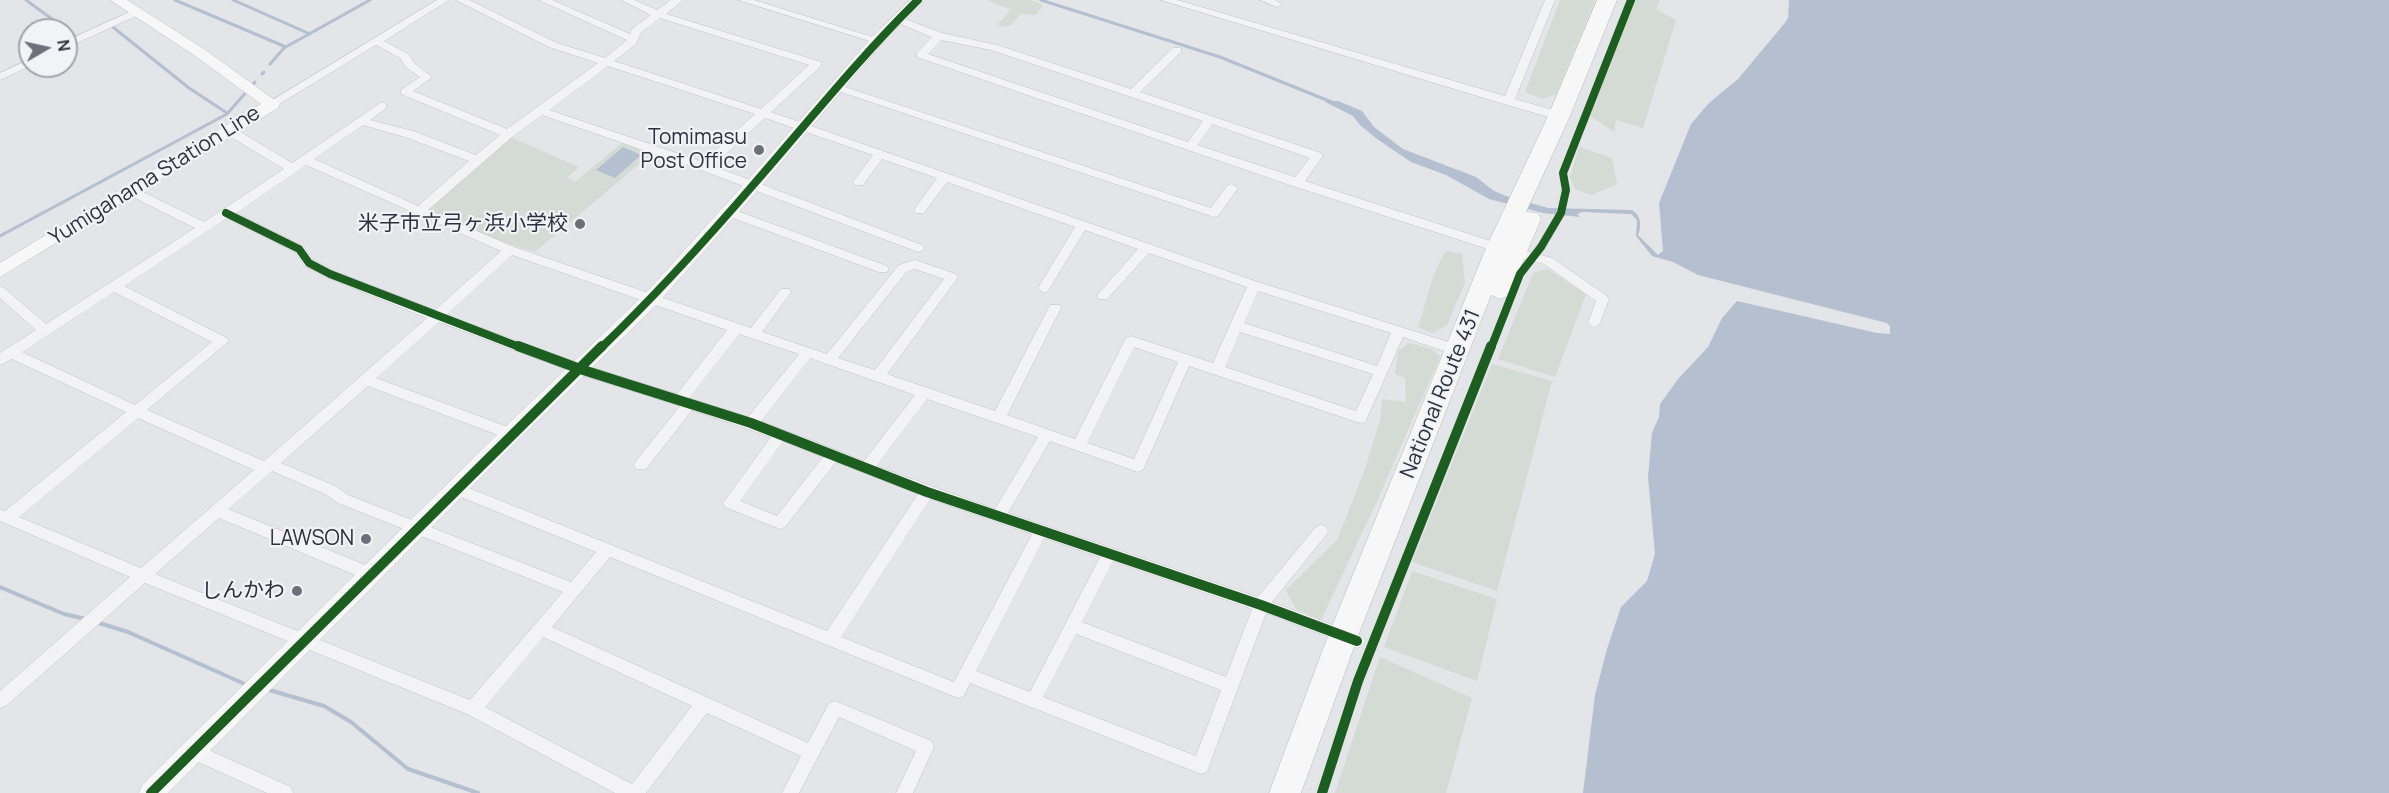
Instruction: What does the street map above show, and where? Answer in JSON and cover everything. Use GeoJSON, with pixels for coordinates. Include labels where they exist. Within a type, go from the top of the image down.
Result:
{"type":"FeatureCollection","features":[{"type":"Feature","properties":{"kind":"highway","name":"National Route 431"},"geometry":{"type":"LineString","coordinates":[[1526,206],[1559,116],[1607,0]]}},
{"type":"Feature","properties":{"kind":"highway","name":"National Route 431"},"geometry":{"type":"LineString","coordinates":[[1286,793],[1507,250],[1619,0]]}},
{"type":"Feature","properties":{"kind":"highway","name":"National Route 431"},"geometry":{"type":"LineString","coordinates":[[1303,793],[1350,638],[1459,351],[1507,250]]}},
{"type":"Feature","properties":{"kind":"street"},"geometry":{"type":"LineString","coordinates":[[272,104],[444,0]]}},
{"type":"Feature","properties":{"kind":"street"},"geometry":{"type":"LineString","coordinates":[[461,0],[522,32],[605,63],[764,113],[800,128],[1081,226],[1459,351]]}},
{"type":"Feature","properties":{"kind":"street"},"geometry":{"type":"LineString","coordinates":[[544,0],[625,37],[632,38]]}},
{"type":"Feature","properties":{"kind":"street"},"geometry":{"type":"LineString","coordinates":[[626,0],[658,15],[817,64],[705,167]]}},
{"type":"Feature","properties":{"kind":"street"},"geometry":{"type":"LineString","coordinates":[[419,211],[538,110],[632,42],[636,31],[678,0]]}},
{"type":"Feature","properties":{"kind":"street"},"geometry":{"type":"LineString","coordinates":[[743,0],[877,40]]}},
{"type":"Feature","properties":{"kind":"street"},"geometry":{"type":"LineString","coordinates":[[151,793],[511,434],[651,298],[753,185],[877,40],[918,0]]}},
{"type":"Feature","properties":{"kind":"street"},"geometry":{"type":"LineString","coordinates":[[1166,0],[1559,116]]}},
{"type":"Feature","properties":{"kind":"street"},"geometry":{"type":"LineString","coordinates":[[1265,0],[1277,4]]}},
{"type":"Feature","properties":{"kind":"street"},"geometry":{"type":"LineString","coordinates":[[1509,102],[1550,0]]}},
{"type":"Feature","properties":{"kind":"street"},"geometry":{"type":"LineString","coordinates":[[78,37],[128,4]]}},
{"type":"Feature","properties":{"kind":"street","name":"Yumigahama Station Line"},"geometry":{"type":"LineString","coordinates":[[0,272],[272,104],[128,4]]}},
{"type":"Feature","properties":{"kind":"street"},"geometry":{"type":"LineString","coordinates":[[897,19],[939,36],[993,47],[1134,92],[1317,156],[1298,183]]}},
{"type":"Feature","properties":{"kind":"street"},"geometry":{"type":"LineString","coordinates":[[939,36],[921,55],[1111,122],[1507,250],[1548,261],[1603,299],[1594,323]]}},
{"type":"Feature","properties":{"kind":"street"},"geometry":{"type":"LineString","coordinates":[[376,41],[404,56],[411,66],[427,77],[405,92],[508,134]]}},
{"type":"Feature","properties":{"kind":"street"},"geometry":{"type":"LineString","coordinates":[[1134,92],[1177,50]]}},
{"type":"Feature","properties":{"kind":"street"},"geometry":{"type":"LineString","coordinates":[[0,77],[18,68]]}},
{"type":"Feature","properties":{"kind":"street"},"geometry":{"type":"LineString","coordinates":[[836,87],[1214,213],[1232,188]]}},
{"type":"Feature","properties":{"kind":"street"},"geometry":{"type":"LineString","coordinates":[[6,357],[293,169],[382,106]]}},
{"type":"Feature","properties":{"kind":"street"},"geometry":{"type":"LineString","coordinates":[[538,110],[705,167],[918,248]]}},
{"type":"Feature","properties":{"kind":"street"},"geometry":{"type":"LineString","coordinates":[[1191,146],[1210,119]]}},
{"type":"Feature","properties":{"kind":"street"},"geometry":{"type":"LineString","coordinates":[[362,121],[409,134],[477,160]]}},
{"type":"Feature","properties":{"kind":"street"},"geometry":{"type":"LineString","coordinates":[[230,131],[293,169]]}},
{"type":"Feature","properties":{"kind":"street"},"geometry":{"type":"LineString","coordinates":[[859,182],[879,156]]}},
{"type":"Feature","properties":{"kind":"street"},"geometry":{"type":"LineString","coordinates":[[306,160],[460,231],[510,250],[1138,466],[1185,360]]}},
{"type":"Feature","properties":{"kind":"street"},"geometry":{"type":"LineString","coordinates":[[920,210],[943,178]]}},
{"type":"Feature","properties":{"kind":"street"},"geometry":{"type":"LineString","coordinates":[[131,191],[204,227]]}},
{"type":"Feature","properties":{"kind":"street"},"geometry":{"type":"LineString","coordinates":[[729,212],[883,269]]}},
{"type":"Feature","properties":{"kind":"street"},"geometry":{"type":"LineString","coordinates":[[226,213],[298,249],[309,263],[330,274],[436,316],[580,369],[751,423],[927,492],[1261,605],[1350,638]]}},
{"type":"Feature","properties":{"kind":"street"},"geometry":{"type":"LineString","coordinates":[[1044,288],[1081,226]]}},
{"type":"Feature","properties":{"kind":"street"},"geometry":{"type":"LineString","coordinates":[[1103,296],[1146,248]]}},
{"type":"Feature","properties":{"kind":"street"},"geometry":{"type":"LineString","coordinates":[[0,701],[366,380],[510,250]]}},
{"type":"Feature","properties":{"kind":"street"},"geometry":{"type":"LineString","coordinates":[[830,359],[903,268],[915,264],[952,278],[878,377]]}},
{"type":"Feature","properties":{"kind":"street"},"geometry":{"type":"LineString","coordinates":[[1217,370],[1254,285]]}},
{"type":"Feature","properties":{"kind":"street"},"geometry":{"type":"LineString","coordinates":[[113,286],[222,341],[3,518],[473,709],[634,793],[703,705]]}},
{"type":"Feature","properties":{"kind":"street"},"geometry":{"type":"LineString","coordinates":[[0,291],[45,330]]}},
{"type":"Feature","properties":{"kind":"street"},"geometry":{"type":"LineString","coordinates":[[753,334],[785,292]]}},
{"type":"Feature","properties":{"kind":"street"},"geometry":{"type":"LineString","coordinates":[[999,419],[1055,308]]}},
{"type":"Feature","properties":{"kind":"street"},"geometry":{"type":"LineString","coordinates":[[1238,326],[1381,372]]}},
{"type":"Feature","properties":{"kind":"street"},"geometry":{"type":"LineString","coordinates":[[641,465],[736,328]]}},
{"type":"Feature","properties":{"kind":"street"},"geometry":{"type":"LineString","coordinates":[[1078,446],[1131,341],[1360,418],[1399,331]]}},
{"type":"Feature","properties":{"kind":"street"},"geometry":{"type":"LineString","coordinates":[[751,423],[808,352]]}},
{"type":"Feature","properties":{"kind":"street"},"geometry":{"type":"LineString","coordinates":[[6,357],[330,490],[343,499],[574,590]]}},
{"type":"Feature","properties":{"kind":"street"},"geometry":{"type":"LineString","coordinates":[[366,380],[511,434]]}},
{"type":"Feature","properties":{"kind":"street"},"geometry":{"type":"LineString","coordinates":[[867,468],[923,393]]}},
{"type":"Feature","properties":{"kind":"street"},"geometry":{"type":"LineString","coordinates":[[780,435],[730,503],[780,523],[833,455]]}},
{"type":"Feature","properties":{"kind":"street"},"geometry":{"type":"LineString","coordinates":[[999,516],[1047,435]]}},
{"type":"Feature","properties":{"kind":"street"},"geometry":{"type":"LineString","coordinates":[[456,489],[958,691],[1041,530]]}},
{"type":"Feature","properties":{"kind":"street"},"geometry":{"type":"LineString","coordinates":[[830,640],[927,492]]}},
{"type":"Feature","properties":{"kind":"street"},"geometry":{"type":"LineString","coordinates":[[217,511],[370,574]]}},
{"type":"Feature","properties":{"kind":"street"},"geometry":{"type":"LineString","coordinates":[[968,675],[1201,766],[1261,605],[1321,531]]}},
{"type":"Feature","properties":{"kind":"street"},"geometry":{"type":"LineString","coordinates":[[473,709],[607,550]]}},
{"type":"Feature","properties":{"kind":"street"},"geometry":{"type":"LineString","coordinates":[[1033,701],[1109,555]]}},
{"type":"Feature","properties":{"kind":"street"},"geometry":{"type":"LineString","coordinates":[[1073,626],[1231,686]]}},
{"type":"Feature","properties":{"kind":"street"},"geometry":{"type":"LineString","coordinates":[[541,629],[811,753]]}},
{"type":"Feature","properties":{"kind":"street"},"geometry":{"type":"LineString","coordinates":[[790,793],[836,708],[926,747],[904,793]]}},
{"type":"Feature","properties":{"kind":"street"},"geometry":{"type":"LineString","coordinates":[[193,751],[285,793]]}},
{"type":"Feature","properties":{"kind":"shaded area"},"geometry":{"type":"Polygon","coordinates":[[[987,0],[1030,0],[1041,4],[1042,7],[1036,15],[1021,14],[1010,26],[1001,27],[998,24],[1010,9],[987,0]]]}},
{"type":"Feature","properties":{"kind":"shaded area"},"geometry":{"type":"Polygon","coordinates":[[[1560,0],[1595,0],[1556,94],[1543,99],[1525,92],[1560,0]]]}},
{"type":"Feature","properties":{"kind":"shaded area"},"geometry":{"type":"Polygon","coordinates":[[[1635,0],[1660,0],[1656,9],[1676,20],[1643,128],[1616,120],[1614,132],[1590,116],[1635,0]]]}},
{"type":"Feature","properties":{"kind":"shaded area"},"geometry":{"type":"Polygon","coordinates":[[[510,137],[579,167],[567,178],[575,182],[622,143],[651,154],[535,252],[495,240],[429,211],[429,204],[510,137]]]}},
{"type":"Feature","properties":{"kind":"shaded area"},"geometry":{"type":"Polygon","coordinates":[[[1579,147],[1612,158],[1617,184],[1592,195],[1575,189],[1570,177],[1579,147]]]}},
{"type":"Feature","properties":{"kind":"shaded area"},"geometry":{"type":"Polygon","coordinates":[[[1446,251],[1462,254],[1465,283],[1447,325],[1433,333],[1418,327],[1433,278],[1446,251]]]}},
{"type":"Feature","properties":{"kind":"shaded area"},"geometry":{"type":"Polygon","coordinates":[[[1547,269],[1586,294],[1555,377],[1498,359],[1533,273],[1547,269]]]}},
{"type":"Feature","properties":{"kind":"shaded area"},"geometry":{"type":"Polygon","coordinates":[[[1409,343],[1432,349],[1440,357],[1377,501],[1321,620],[1296,609],[1286,590],[1337,540],[1365,469],[1380,420],[1382,399],[1406,402],[1405,378],[1395,374],[1398,351],[1409,343]]]}},
{"type":"Feature","properties":{"kind":"shaded area"},"geometry":{"type":"Polygon","coordinates":[[[1492,364],[1552,381],[1497,591],[1412,562],[1492,364]]]}},
{"type":"Feature","properties":{"kind":"shaded area"},"geometry":{"type":"Polygon","coordinates":[[[1412,571],[1497,599],[1477,681],[1384,647],[1412,571]]]}},
{"type":"Feature","properties":{"kind":"shaded area"},"geometry":{"type":"Polygon","coordinates":[[[1380,657],[1472,698],[1446,793],[1335,793],[1380,657]]]}},
{"type":"Feature","properties":{"kind":"water"},"geometry":{"type":"Polygon","coordinates":[[[1789,0],[2389,0],[2389,793],[1583,793],[1595,695],[1607,649],[1621,607],[1647,581],[1655,554],[1648,477],[1652,433],[1659,417],[1660,404],[1678,379],[1708,347],[1722,318],[1737,301],[1877,333],[1890,334],[1890,326],[1887,323],[1698,275],[1673,262],[1652,256],[1636,236],[1637,220],[1631,214],[1582,212],[1577,214],[1580,217],[1543,213],[1489,199],[1446,175],[1411,162],[1377,139],[1353,116],[1325,102],[1338,101],[1362,111],[1374,127],[1403,149],[1476,177],[1494,191],[1506,196],[1548,208],[1632,210],[1640,221],[1638,235],[1658,255],[1663,251],[1659,203],[1691,124],[1709,103],[1738,79],[1784,24],[1788,18],[1789,0]]]}},
{"type":"Feature","properties":{"kind":"water"},"geometry":{"type":"Polygon","coordinates":[[[623,147],[641,155],[615,178],[596,170],[623,147]]]}},
{"type":"Feature","properties":{"kind":"waterway"},"geometry":{"type":"LineString","coordinates":[[26,0],[51,18]]}},
{"type":"Feature","properties":{"kind":"waterway"},"geometry":{"type":"LineString","coordinates":[[175,0],[286,47]]}},
{"type":"Feature","properties":{"kind":"waterway"},"geometry":{"type":"LineString","coordinates":[[233,0],[309,34]]}},
{"type":"Feature","properties":{"kind":"waterway"},"geometry":{"type":"LineString","coordinates":[[309,34],[370,0]]}},
{"type":"Feature","properties":{"kind":"waterway"},"geometry":{"type":"LineString","coordinates":[[1041,0],[1220,57],[1334,103]]}},
{"type":"Feature","properties":{"kind":"waterway"},"geometry":{"type":"LineString","coordinates":[[109,24],[189,88],[227,113]]}},
{"type":"Feature","properties":{"kind":"waterway"},"geometry":{"type":"LineString","coordinates":[[286,47],[309,34]]}},
{"type":"Feature","properties":{"kind":"waterway"},"geometry":{"type":"LineString","coordinates":[[270,64],[286,47]]}},
{"type":"Feature","properties":{"kind":"waterway"},"geometry":{"type":"LineString","coordinates":[[0,236],[227,114],[255,82]]}},
{"type":"Feature","properties":{"kind":"waterway"},"geometry":{"type":"LineString","coordinates":[[0,587],[64,614],[86,619]]}},
{"type":"Feature","properties":{"kind":"waterway"},"geometry":{"type":"LineString","coordinates":[[96,622],[128,632],[247,685]]}},
{"type":"Feature","properties":{"kind":"waterway"},"geometry":{"type":"LineString","coordinates":[[266,689],[324,706],[351,722],[408,769],[478,793]]}},
{"type":"Feature","properties":{"kind":"cycle path"},"geometry":{"type":"LineString","coordinates":[[151,793],[511,434],[651,299],[753,185],[877,40],[918,0]]}},
{"type":"Feature","properties":{"kind":"cycle path"},"geometry":{"type":"LineString","coordinates":[[1322,793],[1358,681],[1520,274],[1541,247],[1561,213],[1566,190],[1563,173],[1631,0]]}},
{"type":"Feature","properties":{"kind":"cycle path"},"geometry":{"type":"LineString","coordinates":[[226,213],[299,249],[309,263],[330,274],[436,316],[580,369],[751,423],[927,492],[1261,605],[1357,641]]}},
{"type":"Feature","properties":{"kind":"place","name":"Tomimasu Post Office"},"geometry":{"type":"Point","coordinates":[759,150]}},
{"type":"Feature","properties":{"kind":"place","name":"米子市立弓ヶ浜小学校"},"geometry":{"type":"Point","coordinates":[580,224]}},
{"type":"Feature","properties":{"kind":"place","name":"LAWSON"},"geometry":{"type":"Point","coordinates":[366,539]}},
{"type":"Feature","properties":{"kind":"place","name":"しんかわ"},"geometry":{"type":"Point","coordinates":[297,591]}}]}
